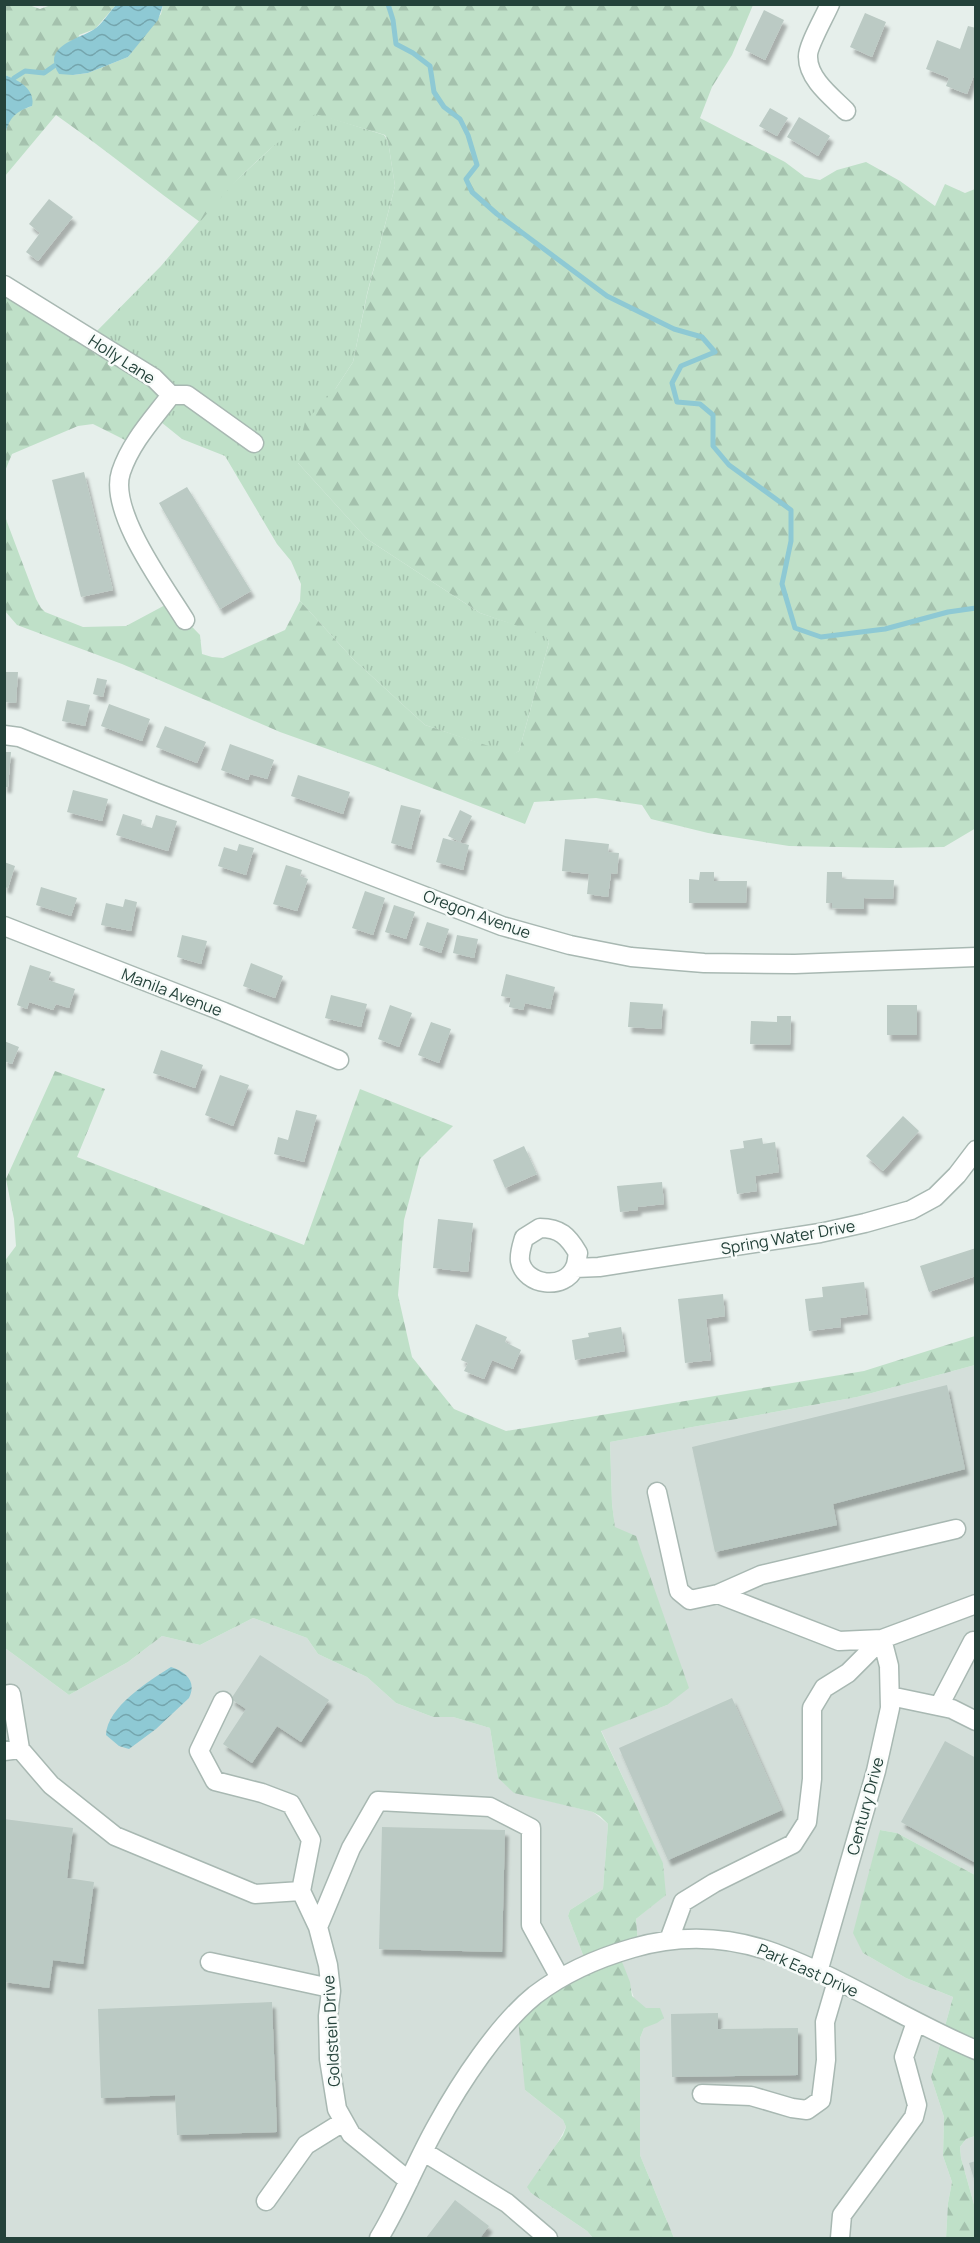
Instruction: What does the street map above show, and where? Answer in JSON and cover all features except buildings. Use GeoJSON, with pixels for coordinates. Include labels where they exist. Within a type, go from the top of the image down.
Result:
{"type":"FeatureCollection","features":[{"type":"Feature","properties":{"kind":"street"},"geometry":{"type":"LineString","coordinates":[[830,4],[807,56],[812,71],[825,90],[846,111]]}},
{"type":"Feature","properties":{"kind":"street","name":"Holly Lane"},"geometry":{"type":"LineString","coordinates":[[4,285],[154,378],[171,394],[134,444],[121,473],[119,496],[125,517],[186,620]]}},
{"type":"Feature","properties":{"kind":"street"},"geometry":{"type":"LineString","coordinates":[[171,394],[187,395],[254,443]]}},
{"type":"Feature","properties":{"kind":"street","name":"Oregon Avenue"},"geometry":{"type":"LineString","coordinates":[[4,735],[19,737],[154,792],[502,926],[570,945],[631,957],[704,963],[795,964],[975,957]]}},
{"type":"Feature","properties":{"kind":"street","name":"Manila Avenue"},"geometry":{"type":"LineString","coordinates":[[4,926],[224,1012],[339,1060]]}},
{"type":"Feature","properties":{"kind":"street","name":"Spring Water Drive"},"geometry":{"type":"LineString","coordinates":[[575,1268],[599,1267],[820,1233],[911,1210],[935,1197],[957,1175],[975,1150]]}},
{"type":"Feature","properties":{"kind":"street"},"geometry":{"type":"LineString","coordinates":[[657,1492],[679,1591],[690,1600],[718,1594],[761,1575],[956,1529]]}},
{"type":"Feature","properties":{"kind":"street"},"geometry":{"type":"LineString","coordinates":[[718,1594],[839,1641],[882,1639],[975,1604]]}},
{"type":"Feature","properties":{"kind":"street"},"geometry":{"type":"LineString","coordinates":[[669,1940],[683,1902],[714,1883],[793,1844],[807,1822],[812,1779],[812,1708],[824,1688],[848,1673],[882,1639]]}},
{"type":"Feature","properties":{"kind":"street","name":"Century Drive"},"geometry":{"type":"LineString","coordinates":[[818,1972],[876,1772],[890,1708],[890,1666],[882,1639]]}},
{"type":"Feature","properties":{"kind":"street"},"geometry":{"type":"LineString","coordinates":[[939,1706],[969,1665],[973,1641]]}},
{"type":"Feature","properties":{"kind":"street"},"geometry":{"type":"LineString","coordinates":[[4,1695],[11,1694],[12,1750],[51,1785],[116,1836],[255,1894],[301,1891],[311,1840],[291,1804],[262,1793],[215,1781],[199,1751],[223,1701]]}},
{"type":"Feature","properties":{"kind":"street"},"geometry":{"type":"LineString","coordinates":[[890,1696],[952,1709],[975,1721]]}},
{"type":"Feature","properties":{"kind":"street"},"geometry":{"type":"LineString","coordinates":[[318,1927],[351,1848],[378,1801],[490,1807],[531,1828],[531,1925],[560,1978]]}},
{"type":"Feature","properties":{"kind":"street","name":"Goldstein Drive"},"geometry":{"type":"LineString","coordinates":[[301,1891],[318,1927],[328,1965],[331,2076],[337,2109],[351,2134],[409,2181]]}},
{"type":"Feature","properties":{"kind":"street","name":"Park East Drive"},"geometry":{"type":"LineString","coordinates":[[379,2238],[436,2126],[463,2081],[509,2021],[534,1996],[560,1978],[588,1963],[618,1952],[648,1943],[669,1940],[710,1938],[732,1940],[776,1953],[818,1972],[975,2050]]}},
{"type":"Feature","properties":{"kind":"street"},"geometry":{"type":"LineString","coordinates":[[210,1962],[330,1988]]}},
{"type":"Feature","properties":{"kind":"street"},"geometry":{"type":"LineString","coordinates":[[702,2094],[751,2096],[807,2110],[821,2100],[826,2060],[825,2022],[837,1981]]}},
{"type":"Feature","properties":{"kind":"street"},"geometry":{"type":"LineString","coordinates":[[840,2238],[842,2215],[915,2117],[917,2105],[904,2057],[916,2022]]}},
{"type":"Feature","properties":{"kind":"street"},"geometry":{"type":"LineString","coordinates":[[267,2201],[306,2145],[343,2122]]}},
{"type":"Feature","properties":{"kind":"street"},"geometry":{"type":"LineString","coordinates":[[424,2152],[507,2204],[548,2238]]}},
{"type":"Feature","properties":{"kind":"shaded area"},"geometry":{"type":"Polygon","coordinates":[[[975,1365],[975,1875],[897,1833],[880,1830],[863,1953],[906,1978],[953,1997],[931,2077],[944,2117],[943,2156],[952,2182],[946,2238],[674,2238],[640,2155],[640,2038],[644,2028],[621,1959],[638,1943],[636,1919],[665,1895],[663,1864],[601,1730],[667,1705],[615,1528],[610,1442],[857,1397],[975,1365]]]}},
{"type":"Feature","properties":{"kind":"shaded area"},"geometry":{"type":"Polygon","coordinates":[[[253,1618],[307,1638],[318,1654],[367,1677],[396,1703],[433,1717],[453,1717],[490,1728],[498,1778],[514,1792],[593,1812],[608,1824],[603,1889],[570,1910],[568,1916],[585,1960],[525,2090],[563,2120],[566,2127],[531,2193],[587,2231],[593,2238],[5,2238],[5,1648],[69,1695],[128,1662],[162,1636],[200,1645],[253,1618]]]}},
{"type":"Feature","properties":{"kind":"shaded area"},"geometry":{"type":"Polygon","coordinates":[[[975,2136],[975,2208],[960,2147],[966,2139],[975,2136]]]}},
{"type":"Feature","properties":{"kind":"green space"},"geometry":{"type":"Polygon","coordinates":[[[5,5],[29,5],[40,9],[51,5],[116,5],[95,29],[79,35],[73,75],[88,73],[128,57],[161,14],[163,5],[753,5],[732,55],[712,87],[700,118],[785,162],[805,177],[820,180],[837,170],[866,162],[900,181],[935,206],[945,184],[965,193],[975,189],[976,828],[944,847],[789,846],[708,833],[651,819],[642,805],[596,798],[534,802],[525,824],[280,732],[122,664],[17,625],[5,611],[4,514],[36,599],[45,612],[83,627],[126,626],[169,603],[200,635],[202,654],[223,658],[285,630],[300,601],[353,659],[425,725],[513,754],[519,751],[549,642],[546,636],[480,613],[367,539],[296,458],[305,422],[336,388],[353,362],[367,295],[395,186],[385,135],[315,114],[254,164],[200,222],[56,115],[5,176],[5,140],[8,123],[18,111],[32,106],[14,79],[5,75],[5,5]]]}},
{"type":"Feature","properties":{"kind":"green space"},"geometry":{"type":"Polygon","coordinates":[[[315,113],[384,135],[388,141],[395,186],[367,294],[353,362],[336,388],[298,463],[367,539],[480,613],[546,635],[549,642],[519,751],[513,755],[425,725],[353,659],[300,601],[301,584],[291,561],[277,544],[225,456],[182,439],[156,418],[93,335],[161,266],[223,193],[286,134],[315,113]]]}},
{"type":"Feature","properties":{"kind":"green space"},"geometry":{"type":"Polygon","coordinates":[[[5,284],[168,393],[129,442],[93,424],[78,426],[12,454],[5,471],[5,284]]]}},
{"type":"Feature","properties":{"kind":"green space"},"geometry":{"type":"Polygon","coordinates":[[[55,1071],[105,1089],[77,1157],[304,1245],[360,1089],[453,1126],[420,1159],[404,1220],[398,1295],[412,1357],[454,1409],[506,1431],[864,1371],[975,1336],[975,1365],[857,1397],[610,1442],[615,1527],[636,1536],[689,1688],[667,1705],[601,1731],[663,1863],[666,1895],[636,1919],[638,1943],[621,1959],[630,1982],[632,1996],[646,2008],[660,2008],[664,2018],[644,2028],[640,2038],[640,2155],[674,2238],[593,2238],[587,2231],[531,2193],[527,2187],[563,2135],[566,2127],[563,2120],[525,2090],[517,2009],[585,1960],[568,1916],[570,1910],[603,1889],[608,1824],[600,1816],[593,1812],[514,1793],[498,1778],[490,1728],[453,1717],[433,1717],[396,1703],[367,1677],[318,1654],[307,1638],[253,1618],[200,1645],[162,1636],[128,1662],[69,1695],[5,1648],[4,1262],[16,1246],[14,1219],[6,1179],[55,1071]]]}},
{"type":"Feature","properties":{"kind":"green space"},"geometry":{"type":"Polygon","coordinates":[[[880,1830],[897,1833],[975,1875],[975,2136],[966,2139],[960,2147],[975,2208],[975,2238],[946,2238],[952,2182],[943,2156],[944,2117],[931,2077],[953,1997],[906,1978],[863,1953],[853,1933],[880,1830]]]}},
{"type":"Feature","properties":{"kind":"water"},"geometry":{"type":"Polygon","coordinates":[[[116,5],[163,5],[158,20],[128,57],[88,73],[59,74],[54,57],[57,51],[70,41],[96,28],[116,5]]]}},
{"type":"Feature","properties":{"kind":"water"},"geometry":{"type":"Polygon","coordinates":[[[5,75],[25,86],[33,100],[32,106],[14,116],[5,134],[5,75]]]}},
{"type":"Feature","properties":{"kind":"water"},"geometry":{"type":"Polygon","coordinates":[[[171,1667],[189,1678],[192,1687],[189,1698],[156,1729],[129,1749],[119,1746],[106,1735],[113,1715],[131,1696],[171,1667]]]}},
{"type":"Feature","properties":{"kind":"waterway"},"geometry":{"type":"LineString","coordinates":[[388,4],[396,44],[430,66],[434,92],[444,107],[460,119],[468,135],[477,165],[466,179],[472,192],[497,214],[607,296],[674,329],[702,337],[715,352],[681,366],[672,383],[677,402],[700,404],[713,415],[713,446],[729,465],[791,510],[791,541],[782,584],[795,628],[821,637],[885,629],[948,612],[976,608]]}},
{"type":"Feature","properties":{"kind":"waterway"},"geometry":{"type":"LineString","coordinates":[[14,78],[25,71],[44,73],[54,66]]}}]}
